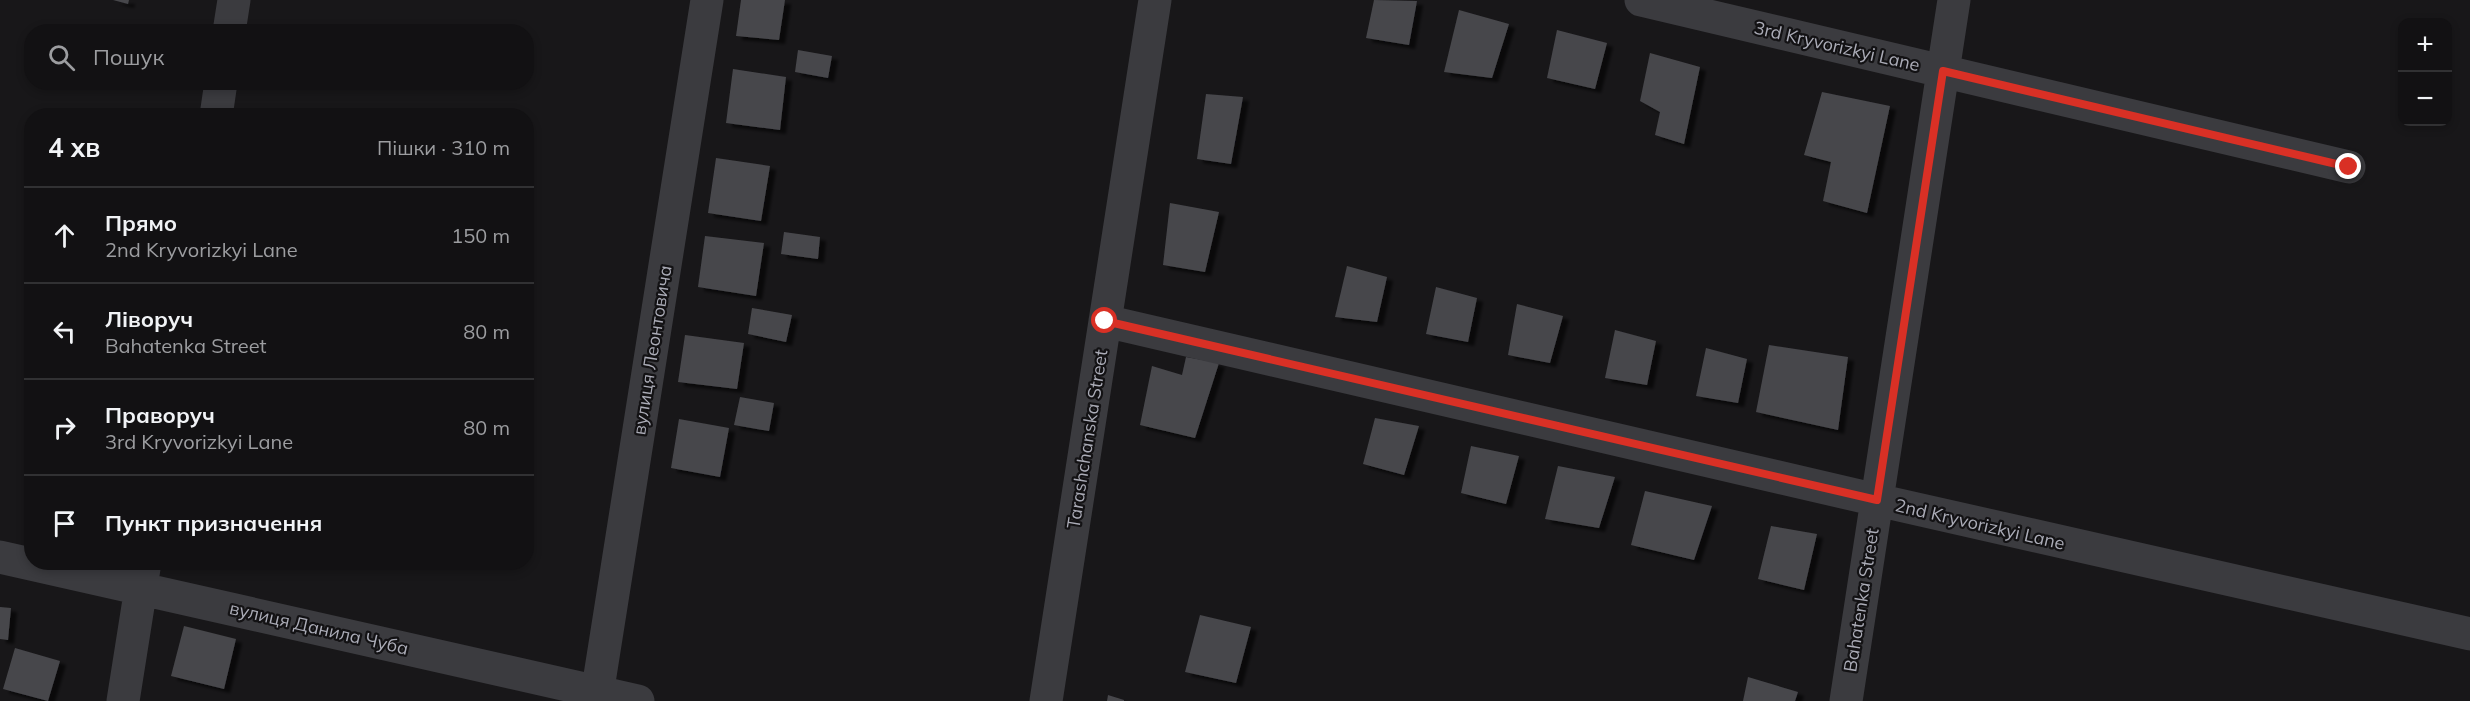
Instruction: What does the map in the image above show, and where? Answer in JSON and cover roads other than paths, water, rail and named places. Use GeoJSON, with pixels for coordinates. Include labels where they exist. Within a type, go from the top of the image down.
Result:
{"type":"FeatureCollection","features":[{"type":"Feature","properties":{"kind":"street"},"geometry":{"type":"LineString","coordinates":[[230,24],[234,0]]}},
{"type":"Feature","properties":{"kind":"street","name":"вулиця Леонтовича"},"geometry":{"type":"LineString","coordinates":[[597,696],[707,0]]}},
{"type":"Feature","properties":{"kind":"street","name":"Tarashchanska Street"},"geometry":{"type":"LineString","coordinates":[[1046,701],[1155,0]]}},
{"type":"Feature","properties":{"kind":"street","name":"3rd Kryvorizkyi Lane"},"geometry":{"type":"LineString","coordinates":[[1641,0],[2349,167]]}},
{"type":"Feature","properties":{"kind":"street","name":"Bahatenka Street"},"geometry":{"type":"LineString","coordinates":[[1846,701],[1954,0]]}},
{"type":"Feature","properties":{"kind":"street"},"geometry":{"type":"LineString","coordinates":[[217,108],[220,90]]}},
{"type":"Feature","properties":{"kind":"street","name":"2nd Kryvorizkyi Lane"},"geometry":{"type":"LineString","coordinates":[[1105,321],[1877,500],[2470,634]]}},
{"type":"Feature","properties":{"kind":"street","name":"вулиця Данила Чуба"},"geometry":{"type":"LineString","coordinates":[[0,557],[24,560]]}},
{"type":"Feature","properties":{"kind":"street","name":"вулиця Данила Чуба"},"geometry":{"type":"LineString","coordinates":[[103,570],[143,575],[597,696],[638,701]]}},
{"type":"Feature","properties":{"kind":"street"},"geometry":{"type":"LineString","coordinates":[[123,701],[143,575]]}}]}
